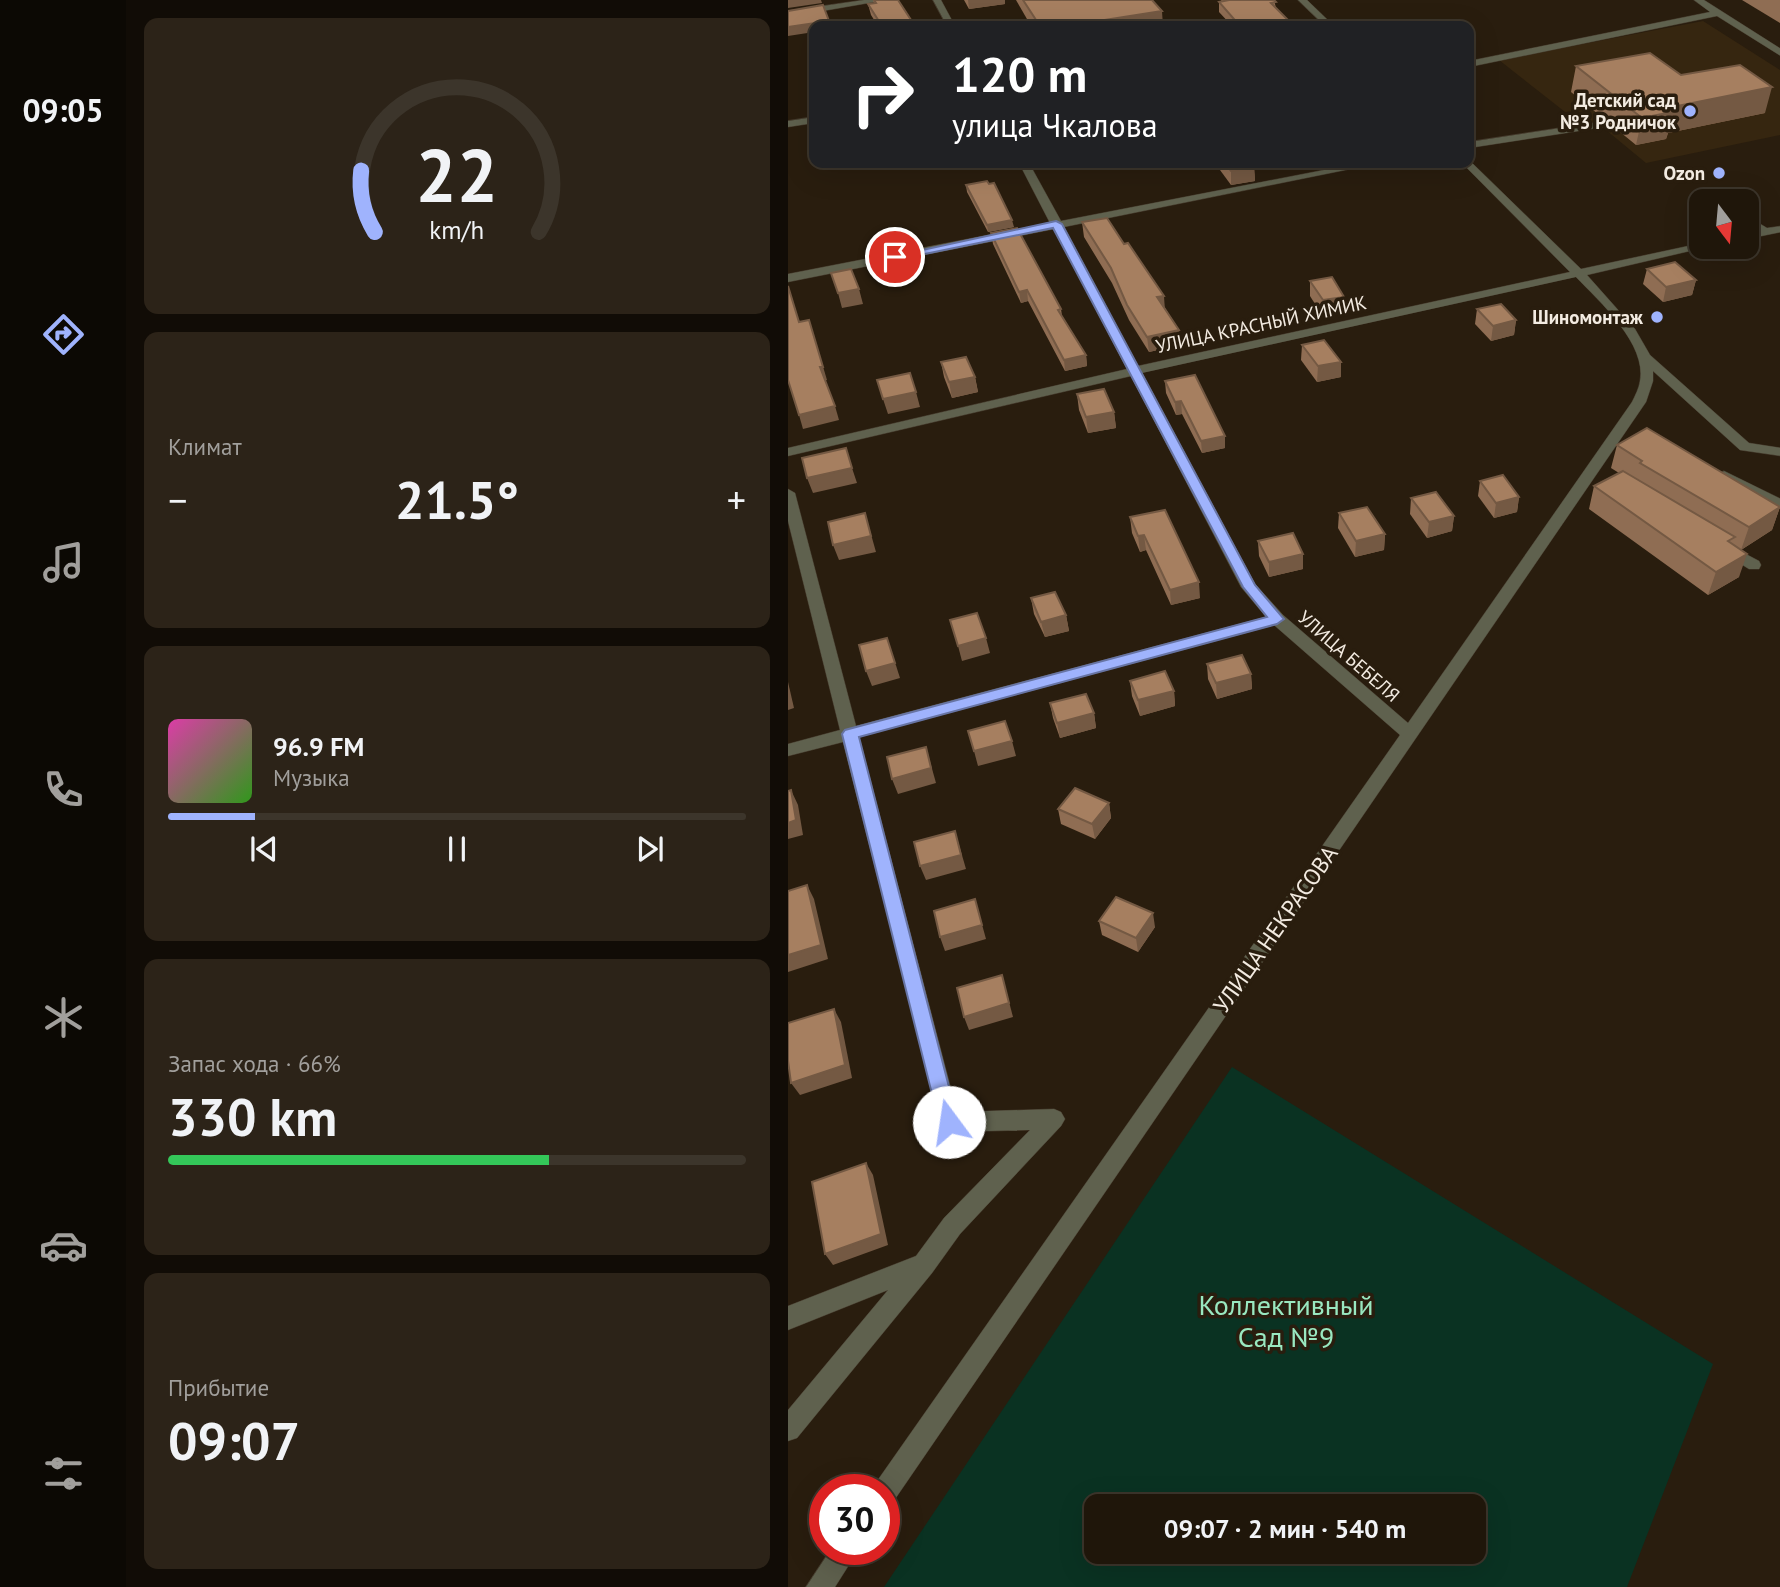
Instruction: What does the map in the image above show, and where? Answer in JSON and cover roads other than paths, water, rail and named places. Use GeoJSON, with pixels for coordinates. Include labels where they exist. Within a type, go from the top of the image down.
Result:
{"type":"FeatureCollection","features":[{"type":"Feature","properties":{"kind":"street"},"geometry":{"type":"LineString","coordinates":[[788,14],[882,0]]}},
{"type":"Feature","properties":{"kind":"street"},"geometry":{"type":"LineString","coordinates":[[937,0],[948,21]]}},
{"type":"Feature","properties":{"kind":"street"},"geometry":{"type":"LineString","coordinates":[[1302,0],[1325,21]]}},
{"type":"Feature","properties":{"kind":"street"},"geometry":{"type":"LineString","coordinates":[[1698,0],[1780,53]]}},
{"type":"Feature","properties":{"kind":"street"},"geometry":{"type":"LineString","coordinates":[[1474,63],[1718,13]]}},
{"type":"Feature","properties":{"kind":"street"},"geometry":{"type":"LineString","coordinates":[[788,124],[809,121]]}},
{"type":"Feature","properties":{"kind":"street"},"geometry":{"type":"LineString","coordinates":[[1474,144],[1600,125]]}},
{"type":"Feature","properties":{"kind":"street","name":"УЛИЦА БЕБЕЛЯ"},"geometry":{"type":"LineString","coordinates":[[1027,168],[1249,587],[1277,619],[1410,734]]}},
{"type":"Feature","properties":{"kind":"street"},"geometry":{"type":"LineString","coordinates":[[788,278],[1349,168]]}},
{"type":"Feature","properties":{"kind":"street"},"geometry":{"type":"LineString","coordinates":[[1472,168],[1578,273],[1631,332],[1645,357],[1745,447],[1780,452]]}},
{"type":"Feature","properties":{"kind":"street"},"geometry":{"type":"LineString","coordinates":[[1759,228],[1765,232]]}},
{"type":"Feature","properties":{"kind":"street"},"geometry":{"type":"LineString","coordinates":[[1759,233],[1780,229]]}},
{"type":"Feature","properties":{"kind":"street","name":"УЛИЦА КРАСНЫЙ ХИМИК"},"geometry":{"type":"LineString","coordinates":[[788,452],[1135,371],[1689,249]]}},
{"type":"Feature","properties":{"kind":"street","name":"УЛИЦА НЕКРАСОВА"},"geometry":{"type":"LineString","coordinates":[[897,1474],[1410,734],[1630,427],[1647,382],[1645,357]]}},
{"type":"Feature","properties":{"kind":"street"},"geometry":{"type":"LineString","coordinates":[[1716,471],[1780,505]]}},
{"type":"Feature","properties":{"kind":"street"},"geometry":{"type":"LineString","coordinates":[[788,493],[949,1122],[1054,1119],[952,1227],[924,1265],[788,1429]]}},
{"type":"Feature","properties":{"kind":"street"},"geometry":{"type":"LineString","coordinates":[[1708,538],[1753,565]]}},
{"type":"Feature","properties":{"kind":"street"},"geometry":{"type":"LineString","coordinates":[[788,750],[1277,619]]}},
{"type":"Feature","properties":{"kind":"street"},"geometry":{"type":"LineString","coordinates":[[788,1318],[924,1265]]}},
{"type":"Feature","properties":{"kind":"street"},"geometry":{"type":"LineString","coordinates":[[820,1587],[835,1565]]}},
{"type":"Feature","properties":{"kind":"place","name":"Детский сад №3 Родничок"},"geometry":{"type":"Point","coordinates":[1690,111]}},
{"type":"Feature","properties":{"kind":"place","name":"Ozon"},"geometry":{"type":"Point","coordinates":[1719,173]}},
{"type":"Feature","properties":{"kind":"place","name":"Шиномонтаж"},"geometry":{"type":"Point","coordinates":[1657,317]}},
{"type":"Feature","properties":{"kind":"park label","name":"Коллективный Сад №9"},"geometry":{"type":"Point","coordinates":[1286,1320]}}]}
